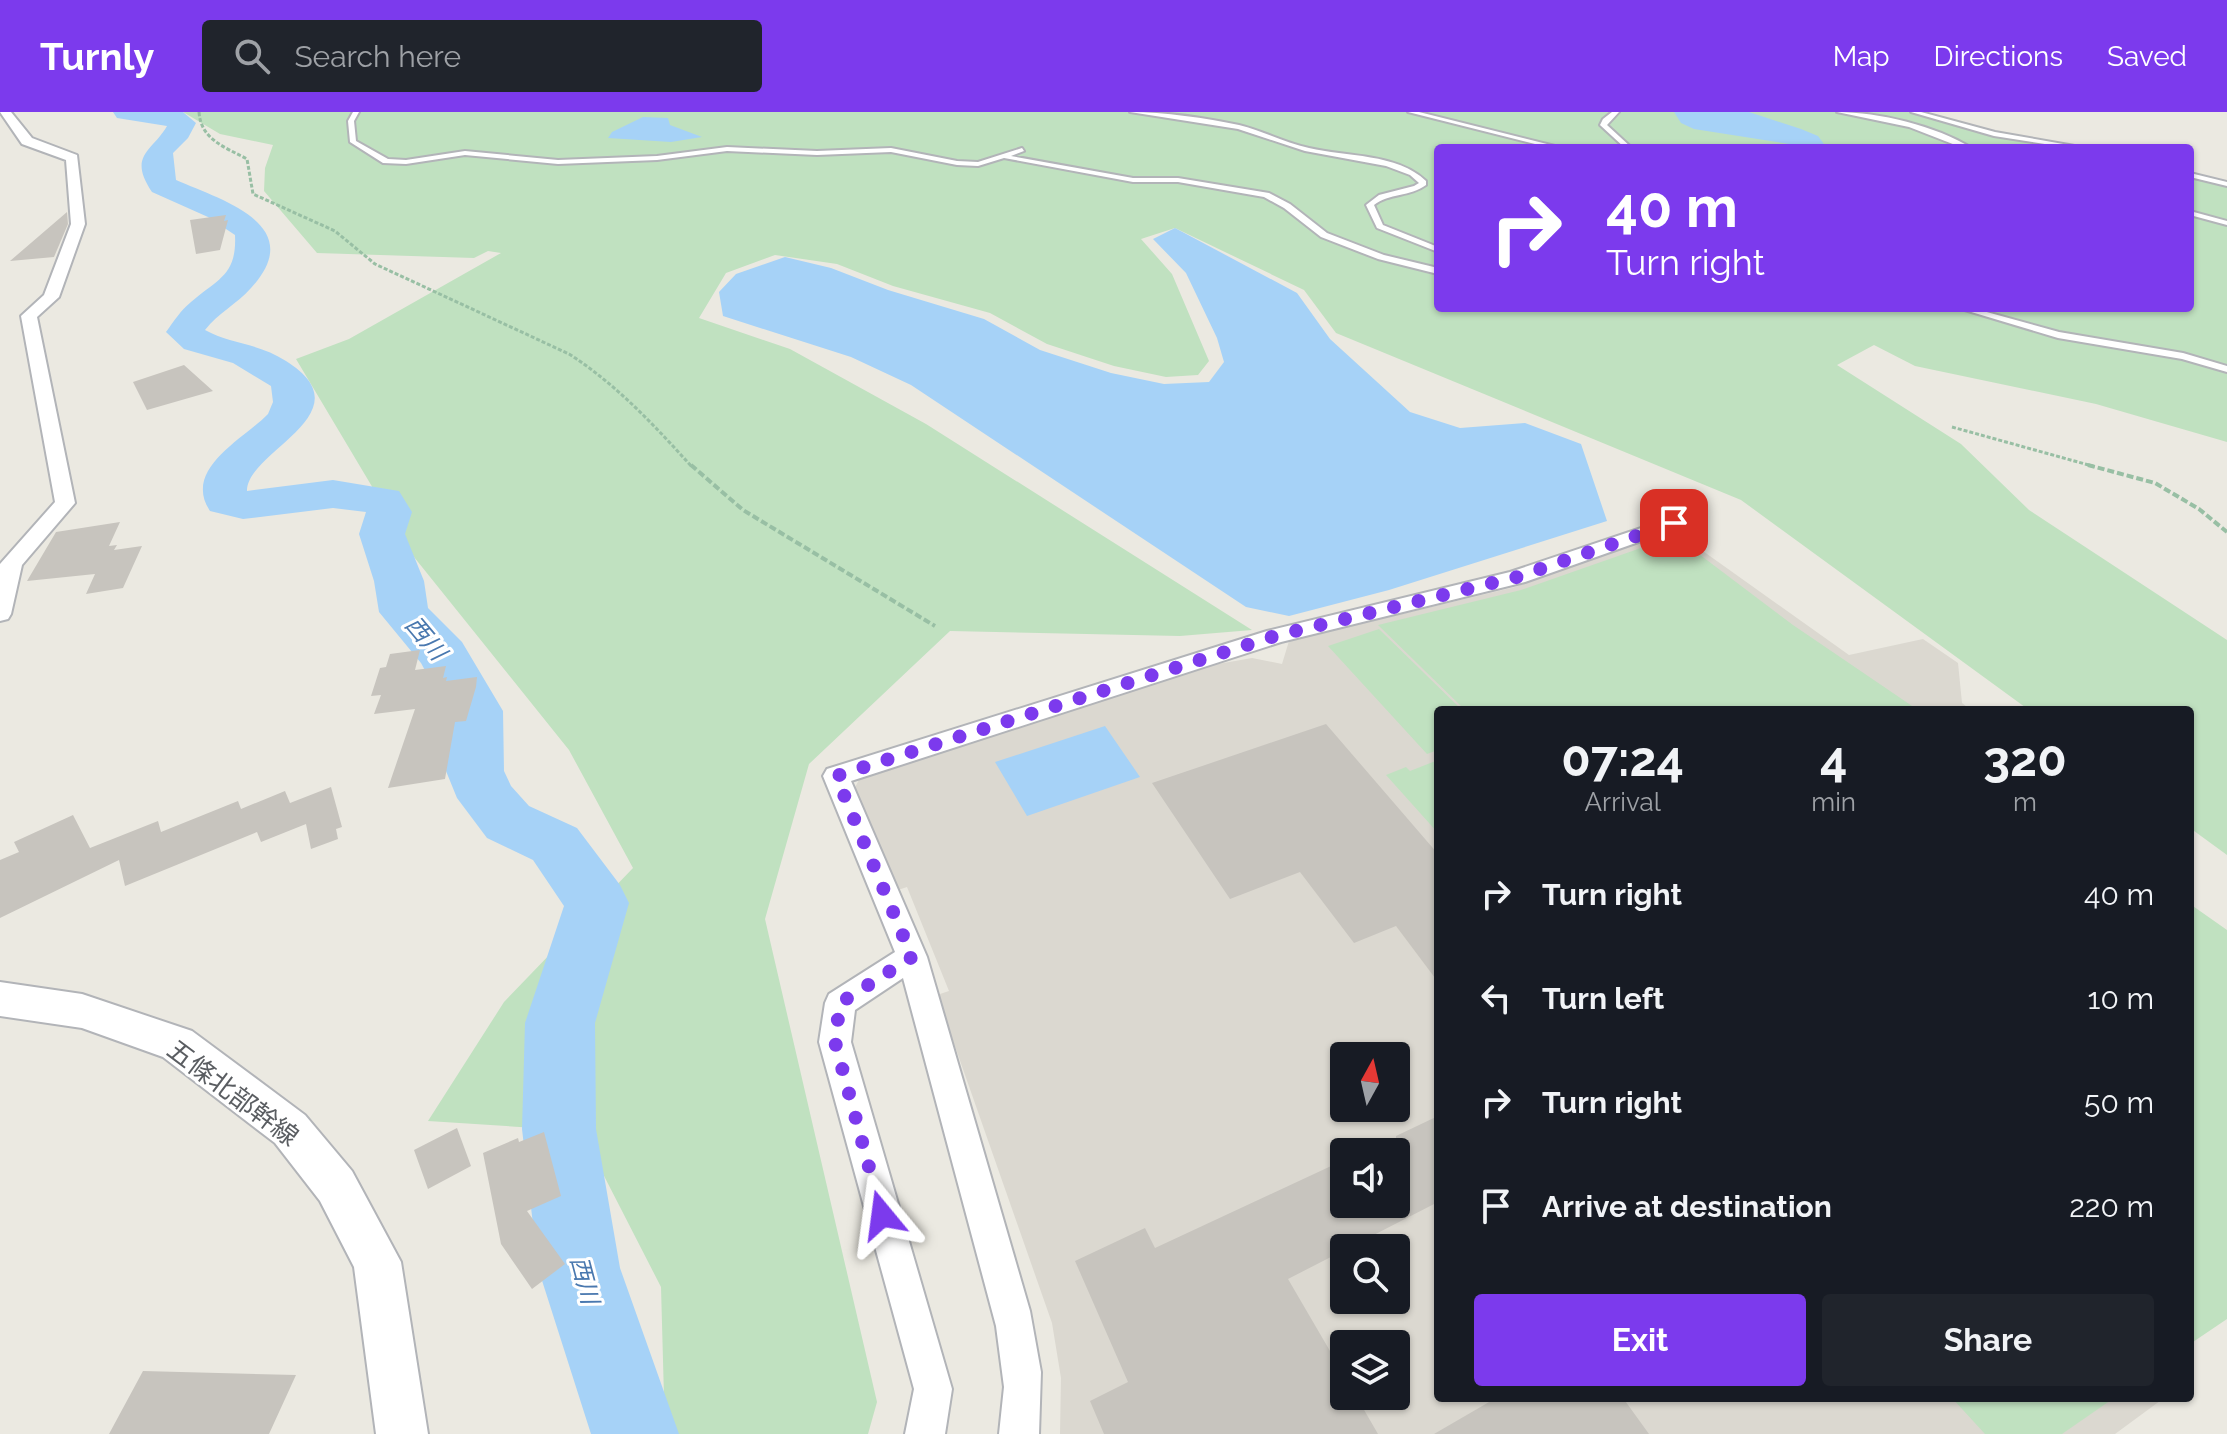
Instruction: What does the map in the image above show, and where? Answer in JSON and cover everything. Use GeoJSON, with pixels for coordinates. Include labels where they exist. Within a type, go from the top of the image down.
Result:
{"type":"FeatureCollection","features":[{"type":"Feature","properties":{"kind":"street"},"geometry":{"type":"LineString","coordinates":[[0,614],[11,564],[65,503],[29,316],[51,297],[78,224],[72,158],[27,141],[5,112]]}},
{"type":"Feature","properties":{"kind":"street"},"geometry":{"type":"LineString","coordinates":[[1019,1434],[1025,1405],[1020,1348],[912,957],[836,776],[1275,636],[1517,577],[1674,523]]}},
{"type":"Feature","properties":{"kind":"street"},"geometry":{"type":"LineString","coordinates":[[912,957],[840,1003],[835,1042],[933,1389],[925,1434]]}},
{"type":"Feature","properties":{"kind":"street","name":"五條北部幹線"},"geometry":{"type":"LineString","coordinates":[[0,999],[82,1011],[177,1044],[290,1129],[336,1186],[377,1262],[402,1434]]}},
{"type":"Feature","properties":{"kind":"lane"},"geometry":{"type":"LineString","coordinates":[[356,112],[351,121],[353,142],[386,161],[406,162],[465,153],[558,162],[624,160],[727,149],[907,151],[940,161],[978,164],[1022,150]]}},
{"type":"Feature","properties":{"kind":"lane"},"geometry":{"type":"LineString","coordinates":[[1133,112],[1239,127],[1307,150],[1387,164],[1413,173],[1423,183],[1417,189],[1377,197],[1370,205],[1380,226],[1434,248]]}},
{"type":"Feature","properties":{"kind":"lane"},"geometry":{"type":"LineString","coordinates":[[1411,112],[1543,144]]}},
{"type":"Feature","properties":{"kind":"lane"},"geometry":{"type":"LineString","coordinates":[[1616,112],[1603,125],[1624,144]]}},
{"type":"Feature","properties":{"kind":"lane"},"geometry":{"type":"LineString","coordinates":[[1840,112],[1911,125],[1959,144]]}},
{"type":"Feature","properties":{"kind":"lane"},"geometry":{"type":"LineString","coordinates":[[1914,112],[1994,134],[2058,144]]}},
{"type":"Feature","properties":{"kind":"lane"},"geometry":{"type":"LineString","coordinates":[[1007,157],[1133,180],[1178,180],[1250,191],[1287,206],[1324,235],[1381,257],[1434,270]]}},
{"type":"Feature","properties":{"kind":"lane"},"geometry":{"type":"LineString","coordinates":[[2194,176],[2227,184]]}},
{"type":"Feature","properties":{"kind":"lane"},"geometry":{"type":"LineString","coordinates":[[2194,214],[2227,223]]}},
{"type":"Feature","properties":{"kind":"lane"},"geometry":{"type":"LineString","coordinates":[[1976,312],[2058,335],[2183,356],[2227,369]]}},
{"type":"Feature","properties":{"kind":"path"},"geometry":{"type":"LineString","coordinates":[[199,112],[200,127],[208,137],[247,159],[253,194],[335,231],[375,264],[569,354],[594,370],[660,431],[700,475],[743,510],[935,626]]}},
{"type":"Feature","properties":{"kind":"path"},"geometry":{"type":"LineString","coordinates":[[1952,427],[2155,483],[2199,509],[2227,532]]}},
{"type":"Feature","properties":{"kind":"shaded area"},"geometry":{"type":"Polygon","coordinates":[[[1672,529],[1849,655],[1923,639],[1958,663],[1962,703],[1966,706],[1434,706],[1434,1402],[2159,1402],[2115,1434],[1060,1434],[1061,1378],[1052,1323],[937,995],[949,991],[907,887],[892,892],[852,793],[861,776],[1201,667],[1252,658],[1282,664],[1289,641],[1515,587],[1672,529]]]}},
{"type":"Feature","properties":{"kind":"green space"},"geometry":{"type":"Polygon","coordinates":[[[183,112],[1927,112],[1973,128],[2070,144],[1434,144],[1434,312],[2194,312],[2194,173],[2227,181],[2227,442],[2096,404],[1915,366],[1874,345],[1837,365],[1961,444],[2029,510],[2227,640],[2227,855],[2194,831],[2194,706],[2024,706],[1741,500],[1336,333],[1304,290],[1175,228],[1141,239],[1172,274],[1209,361],[1198,375],[1166,377],[1114,366],[1047,344],[990,313],[893,286],[837,264],[775,255],[726,273],[699,318],[790,349],[926,424],[1252,630],[1180,636],[950,631],[809,764],[765,919],[877,1402],[868,1434],[665,1434],[661,1287],[581,1131],[428,1121],[504,1002],[633,868],[569,750],[414,557],[296,359],[349,339],[501,253],[488,251],[474,258],[317,253],[264,191],[265,168],[273,145],[220,134],[183,112]]]}},
{"type":"Feature","properties":{"kind":"green space"},"geometry":{"type":"Polygon","coordinates":[[[1675,536],[1793,625],[1912,706],[1461,706],[1378,625],[1521,590],[1675,536]]]}},
{"type":"Feature","properties":{"kind":"green space"},"geometry":{"type":"Polygon","coordinates":[[[1379,629],[1458,706],[1434,706],[1434,751],[1427,754],[1328,646],[1379,629]]]}},
{"type":"Feature","properties":{"kind":"green space"},"geometry":{"type":"Polygon","coordinates":[[[1434,762],[1434,829],[1386,775],[1406,767],[1410,771],[1434,762]]]}},
{"type":"Feature","properties":{"kind":"green space"},"geometry":{"type":"Polygon","coordinates":[[[2194,907],[2227,930],[2227,1319],[2194,1341],[2194,907]]]}},
{"type":"Feature","properties":{"kind":"green space"},"geometry":{"type":"Polygon","coordinates":[[[1956,1402],[2108,1402],[2062,1434],[1985,1434],[1956,1402]]]}},
{"type":"Feature","properties":{"kind":"water"},"geometry":{"type":"Polygon","coordinates":[[[1674,112],[1749,112],[1818,136],[1824,144],[1789,144],[1694,129],[1681,123],[1674,112]]]}},
{"type":"Feature","properties":{"kind":"water"},"geometry":{"type":"Polygon","coordinates":[[[643,117],[668,118],[670,125],[702,137],[671,142],[608,138],[612,132],[643,117]]]}},
{"type":"Feature","properties":{"kind":"water"},"geometry":{"type":"Polygon","coordinates":[[[1175,228],[1297,293],[1330,339],[1410,412],[1460,428],[1525,423],[1581,444],[1607,521],[1389,590],[1289,616],[1246,607],[911,385],[851,357],[723,316],[719,292],[736,274],[785,257],[831,268],[888,290],[984,319],[1040,350],[1111,373],[1164,384],[1209,382],[1224,362],[1217,338],[1186,273],[1153,239],[1175,228]]]}},
{"type":"Feature","properties":{"kind":"water"},"geometry":{"type":"Polygon","coordinates":[[[1105,726],[1140,777],[1027,816],[995,762],[1105,726]]]}},
{"type":"Feature","properties":{"kind":"building"},"geometry":{"type":"Polygon","coordinates":[[[67,212],[68,224],[54,257],[10,261],[67,212]]]}},
{"type":"Feature","properties":{"kind":"building"},"geometry":{"type":"Polygon","coordinates":[[[226,215],[224,221],[228,220],[220,250],[196,254],[190,220],[226,215]]]}},
{"type":"Feature","properties":{"kind":"building"},"geometry":{"type":"Polygon","coordinates":[[[184,365],[213,391],[147,410],[133,382],[184,365]]]}},
{"type":"Feature","properties":{"kind":"building"},"geometry":{"type":"Polygon","coordinates":[[[120,522],[109,546],[117,545],[114,550],[142,546],[123,588],[86,594],[95,574],[27,581],[56,532],[120,522]]]}},
{"type":"Feature","properties":{"kind":"building"},"geometry":{"type":"Polygon","coordinates":[[[420,650],[415,670],[446,666],[443,678],[447,677],[446,681],[477,677],[476,687],[466,721],[455,722],[445,779],[388,788],[415,709],[374,714],[381,695],[371,696],[380,668],[386,667],[390,654],[420,650]]]}},
{"type":"Feature","properties":{"kind":"building"},"geometry":{"type":"Polygon","coordinates":[[[1326,724],[1434,849],[1434,977],[1396,926],[1354,943],[1300,872],[1230,899],[1152,783],[1326,724]]]}},
{"type":"Feature","properties":{"kind":"building"},"geometry":{"type":"Polygon","coordinates":[[[331,787],[342,827],[336,829],[338,839],[311,849],[306,824],[261,842],[257,832],[125,886],[119,860],[0,918],[0,860],[19,852],[14,842],[73,815],[90,848],[158,821],[161,832],[238,801],[241,809],[285,791],[290,803],[331,787]]]}},
{"type":"Feature","properties":{"kind":"building"},"geometry":{"type":"Polygon","coordinates":[[[1434,1118],[1434,1204],[1410,1216],[1410,1138],[1396,1138],[1434,1118]]]}},
{"type":"Feature","properties":{"kind":"building"},"geometry":{"type":"Polygon","coordinates":[[[457,1128],[471,1166],[428,1189],[414,1150],[457,1128]]]}},
{"type":"Feature","properties":{"kind":"building"},"geometry":{"type":"Polygon","coordinates":[[[544,1132],[561,1196],[527,1211],[565,1264],[532,1289],[501,1244],[483,1153],[518,1138],[519,1142],[544,1132]]]}},
{"type":"Feature","properties":{"kind":"building"},"geometry":{"type":"Polygon","coordinates":[[[1330,1167],[1330,1218],[1407,1218],[1376,1234],[1330,1234],[1330,1257],[1288,1279],[1330,1351],[1330,1410],[1364,1410],[1378,1434],[1104,1434],[1090,1401],[1128,1382],[1075,1261],[1145,1228],[1155,1248],[1330,1167]]]}},
{"type":"Feature","properties":{"kind":"building"},"geometry":{"type":"Polygon","coordinates":[[[143,1371],[296,1375],[269,1434],[109,1434],[143,1371]]]}},
{"type":"Feature","properties":{"kind":"building"},"geometry":{"type":"Polygon","coordinates":[[[1489,1402],[1626,1402],[1649,1434],[1434,1434],[1489,1402]]]}},
{"type":"Feature","properties":{"kind":"waterway","name":"西川"},"geometry":{"type":"LineString","coordinates":[[127,112],[174,118],[182,123],[159,153],[158,170],[163,185],[219,210],[251,231],[253,251],[241,279],[205,308],[185,332],[204,343],[253,358],[290,382],[293,399],[286,420],[237,463],[228,475],[224,487],[226,501],[243,505],[333,494],[383,501],[389,512],[382,534],[399,581],[404,612],[443,654],[475,711],[475,771],[487,798],[508,822],[555,844],[597,903],[560,1023],[559,1129],[579,1268],[635,1434]]}},
{"type":"Feature","properties":{"kind":"route"},"geometry":{"type":"LineString","coordinates":[[882,1215],[835,1042],[840,1003],[912,957],[836,776],[1275,636],[1517,577],[1674,523]]}}]}
